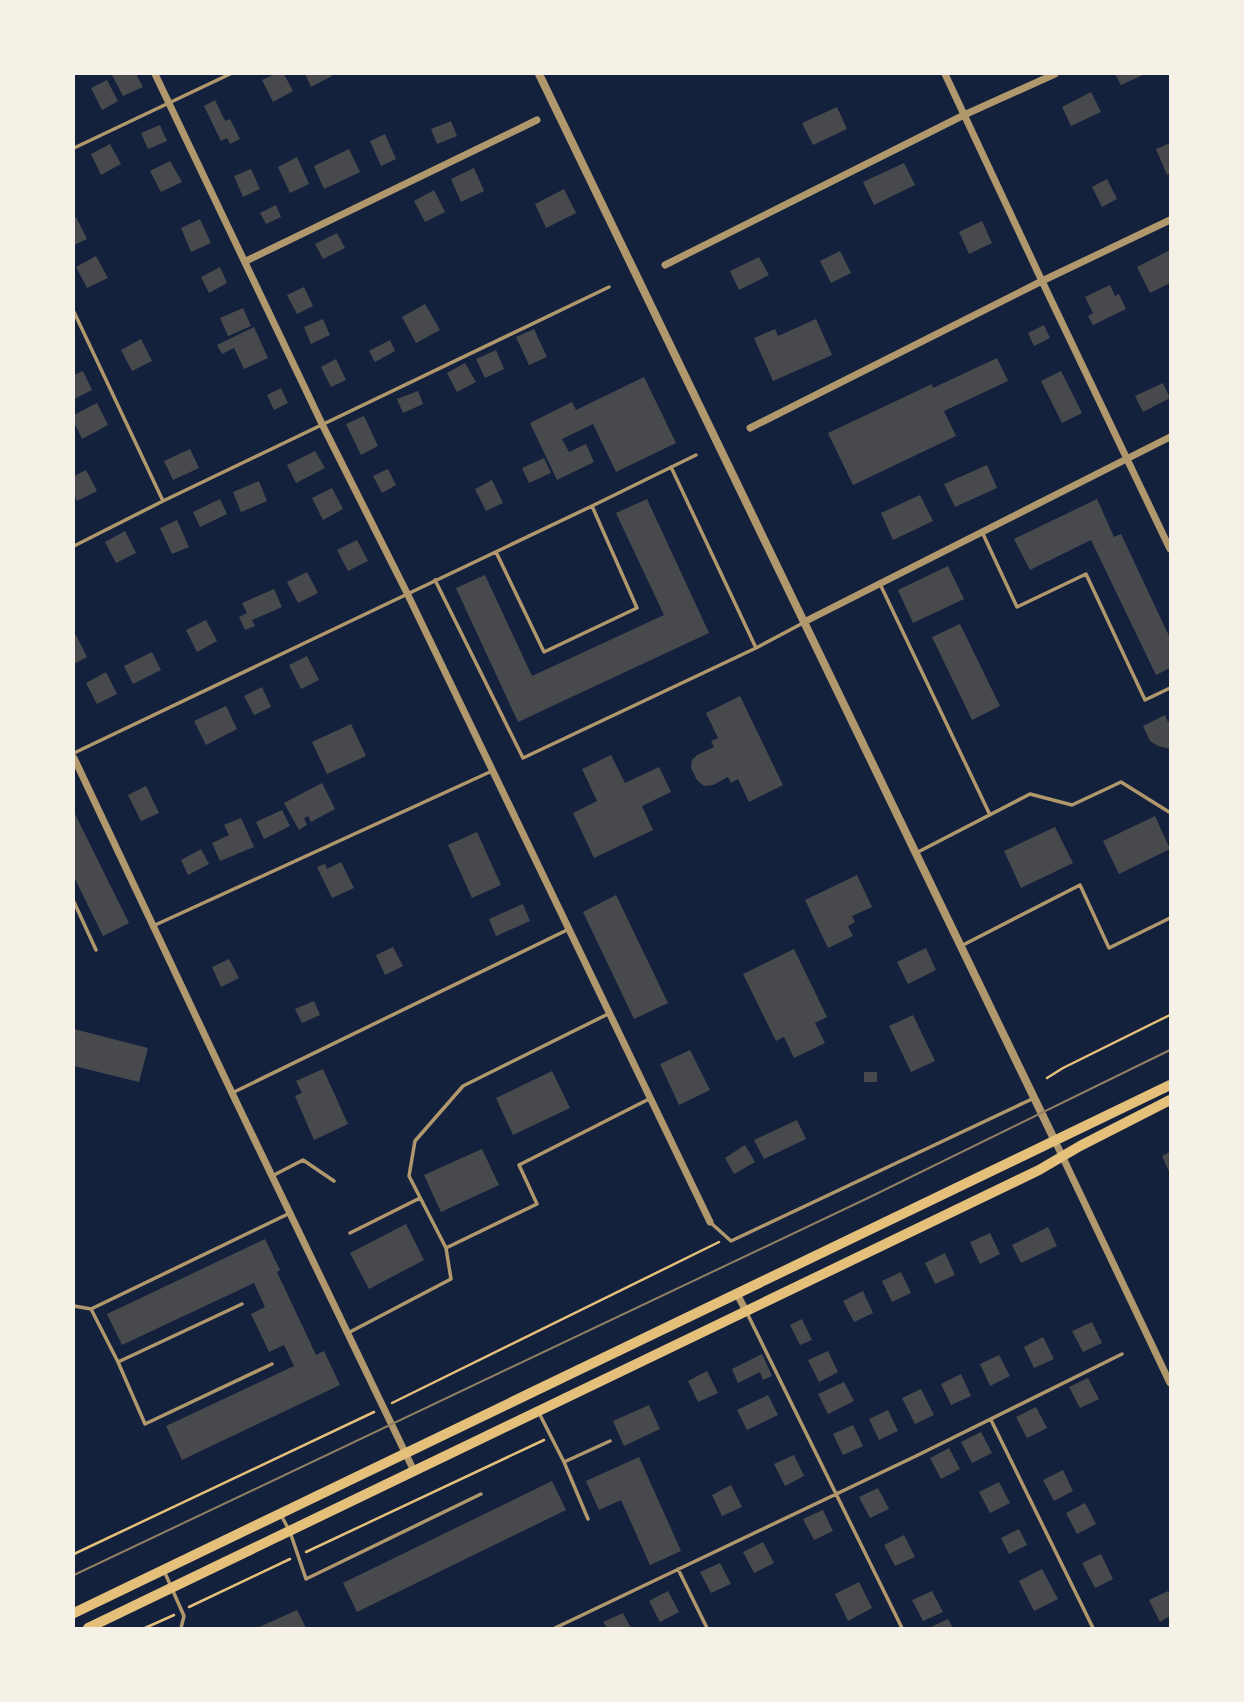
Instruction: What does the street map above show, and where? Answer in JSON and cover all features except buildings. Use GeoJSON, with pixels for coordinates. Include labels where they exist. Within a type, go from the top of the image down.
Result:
{"type":"FeatureCollection","features":[{"type":"Feature","properties":{"kind":"main road"},"geometry":{"type":"LineString","coordinates":[[74,1613],[1171,1085]]}},
{"type":"Feature","properties":{"kind":"main road"},"geometry":{"type":"LineString","coordinates":[[88,1629],[1039,1170],[1171,1100]]}},
{"type":"Feature","properties":{"kind":"street"},"geometry":{"type":"LineString","coordinates":[[155,74],[710,1223]]}},
{"type":"Feature","properties":{"kind":"street"},"geometry":{"type":"LineString","coordinates":[[539,74],[1171,1383]]}},
{"type":"Feature","properties":{"kind":"street"},"geometry":{"type":"LineString","coordinates":[[945,74],[1171,549]]}},
{"type":"Feature","properties":{"kind":"street"},"geometry":{"type":"LineString","coordinates":[[665,264],[964,115],[1055,74]]}},
{"type":"Feature","properties":{"kind":"street"},"geometry":{"type":"LineString","coordinates":[[246,261],[537,120]]}},
{"type":"Feature","properties":{"kind":"street"},"geometry":{"type":"LineString","coordinates":[[750,428],[1042,281],[1171,220]]}},
{"type":"Feature","properties":{"kind":"street"},"geometry":{"type":"LineString","coordinates":[[804,622],[1171,437]]}},
{"type":"Feature","properties":{"kind":"street"},"geometry":{"type":"LineString","coordinates":[[74,758],[414,1471]]}},
{"type":"Feature","properties":{"kind":"street"},"geometry":{"type":"LineString","coordinates":[[737,1294],[746,1311]]}},
{"type":"Feature","properties":{"kind":"lane"},"geometry":{"type":"LineString","coordinates":[[74,148],[230,74]]}},
{"type":"Feature","properties":{"kind":"lane"},"geometry":{"type":"LineString","coordinates":[[74,546],[609,287]]}},
{"type":"Feature","properties":{"kind":"lane"},"geometry":{"type":"LineString","coordinates":[[74,312],[163,501]]}},
{"type":"Feature","properties":{"kind":"lane"},"geometry":{"type":"LineString","coordinates":[[74,753],[696,455]]}},
{"type":"Feature","properties":{"kind":"lane"},"geometry":{"type":"LineString","coordinates":[[671,467],[756,648]]}},
{"type":"Feature","properties":{"kind":"lane"},"geometry":{"type":"LineString","coordinates":[[496,552],[544,652],[602,625],[637,608],[592,506]]}},
{"type":"Feature","properties":{"kind":"lane"},"geometry":{"type":"LineString","coordinates":[[982,532],[1017,607],[1086,574],[1145,700],[1171,688]]}},
{"type":"Feature","properties":{"kind":"lane"},"geometry":{"type":"LineString","coordinates":[[435,580],[523,758],[756,648],[804,622]]}},
{"type":"Feature","properties":{"kind":"lane"},"geometry":{"type":"LineString","coordinates":[[880,584],[990,815]]}},
{"type":"Feature","properties":{"kind":"lane"},"geometry":{"type":"LineString","coordinates":[[153,926],[492,771]]}},
{"type":"Feature","properties":{"kind":"lane"},"geometry":{"type":"LineString","coordinates":[[916,853],[1030,794],[1072,805],[1121,782],[1170,813]]}},
{"type":"Feature","properties":{"kind":"lane"},"geometry":{"type":"LineString","coordinates":[[961,946],[1080,886],[1109,948],[1171,918]]}},
{"type":"Feature","properties":{"kind":"lane"},"geometry":{"type":"LineString","coordinates":[[74,902],[96,950]]}},
{"type":"Feature","properties":{"kind":"lane"},"geometry":{"type":"LineString","coordinates":[[232,1093],[569,929]]}},
{"type":"Feature","properties":{"kind":"lane"},"geometry":{"type":"LineString","coordinates":[[348,1333],[452,1279],[446,1248],[409,1176],[415,1141],[463,1086],[610,1013]]}},
{"type":"Feature","properties":{"kind":"lane"},"geometry":{"type":"LineString","coordinates":[[446,1248],[537,1204],[519,1165],[651,1098]]}},
{"type":"Feature","properties":{"kind":"lane"},"geometry":{"type":"LineString","coordinates":[[710,1223],[731,1241],[1034,1098]]}},
{"type":"Feature","properties":{"kind":"lane"},"geometry":{"type":"LineString","coordinates":[[272,1176],[303,1160],[334,1181]]}},
{"type":"Feature","properties":{"kind":"lane"},"geometry":{"type":"LineString","coordinates":[[350,1233],[420,1198]]}},
{"type":"Feature","properties":{"kind":"lane"},"geometry":{"type":"LineString","coordinates":[[74,1307],[90,1309],[290,1213]]}},
{"type":"Feature","properties":{"kind":"lane"},"geometry":{"type":"LineString","coordinates":[[118,1362],[242,1304]]}},
{"type":"Feature","properties":{"kind":"lane"},"geometry":{"type":"LineString","coordinates":[[90,1309],[118,1362],[145,1424],[272,1364]]}},
{"type":"Feature","properties":{"kind":"lane"},"geometry":{"type":"LineString","coordinates":[[746,1311],[902,1629]]}},
{"type":"Feature","properties":{"kind":"lane"},"geometry":{"type":"LineString","coordinates":[[555,1629],[1122,1354]]}},
{"type":"Feature","properties":{"kind":"lane"},"geometry":{"type":"LineString","coordinates":[[538,1412],[564,1462],[588,1519]]}},
{"type":"Feature","properties":{"kind":"lane"},"geometry":{"type":"LineString","coordinates":[[991,1419],[1093,1629]]}},
{"type":"Feature","properties":{"kind":"lane"},"geometry":{"type":"LineString","coordinates":[[564,1462],[610,1441]]}},
{"type":"Feature","properties":{"kind":"lane"},"geometry":{"type":"LineString","coordinates":[[281,1513],[306,1579],[481,1494]]}},
{"type":"Feature","properties":{"kind":"lane"},"geometry":{"type":"LineString","coordinates":[[163,1569],[184,1616],[181,1629]]}},
{"type":"Feature","properties":{"kind":"lane"},"geometry":{"type":"LineString","coordinates":[[678,1569],[707,1629]]}},
{"type":"Feature","properties":{"kind":"path"},"geometry":{"type":"LineString","coordinates":[[1047,1078],[1171,1015]]}},
{"type":"Feature","properties":{"kind":"path"},"geometry":{"type":"LineString","coordinates":[[392,1403],[727,1237]]}},
{"type":"Feature","properties":{"kind":"path"},"geometry":{"type":"LineString","coordinates":[[74,1554],[379,1409]]}},
{"type":"Feature","properties":{"kind":"path"},"geometry":{"type":"LineString","coordinates":[[145,1629],[551,1436]]}},
{"type":"Feature","properties":{"kind":"tram line"},"geometry":{"type":"LineString","coordinates":[[74,1575],[870,1197],[1170,1050]]}}]}
